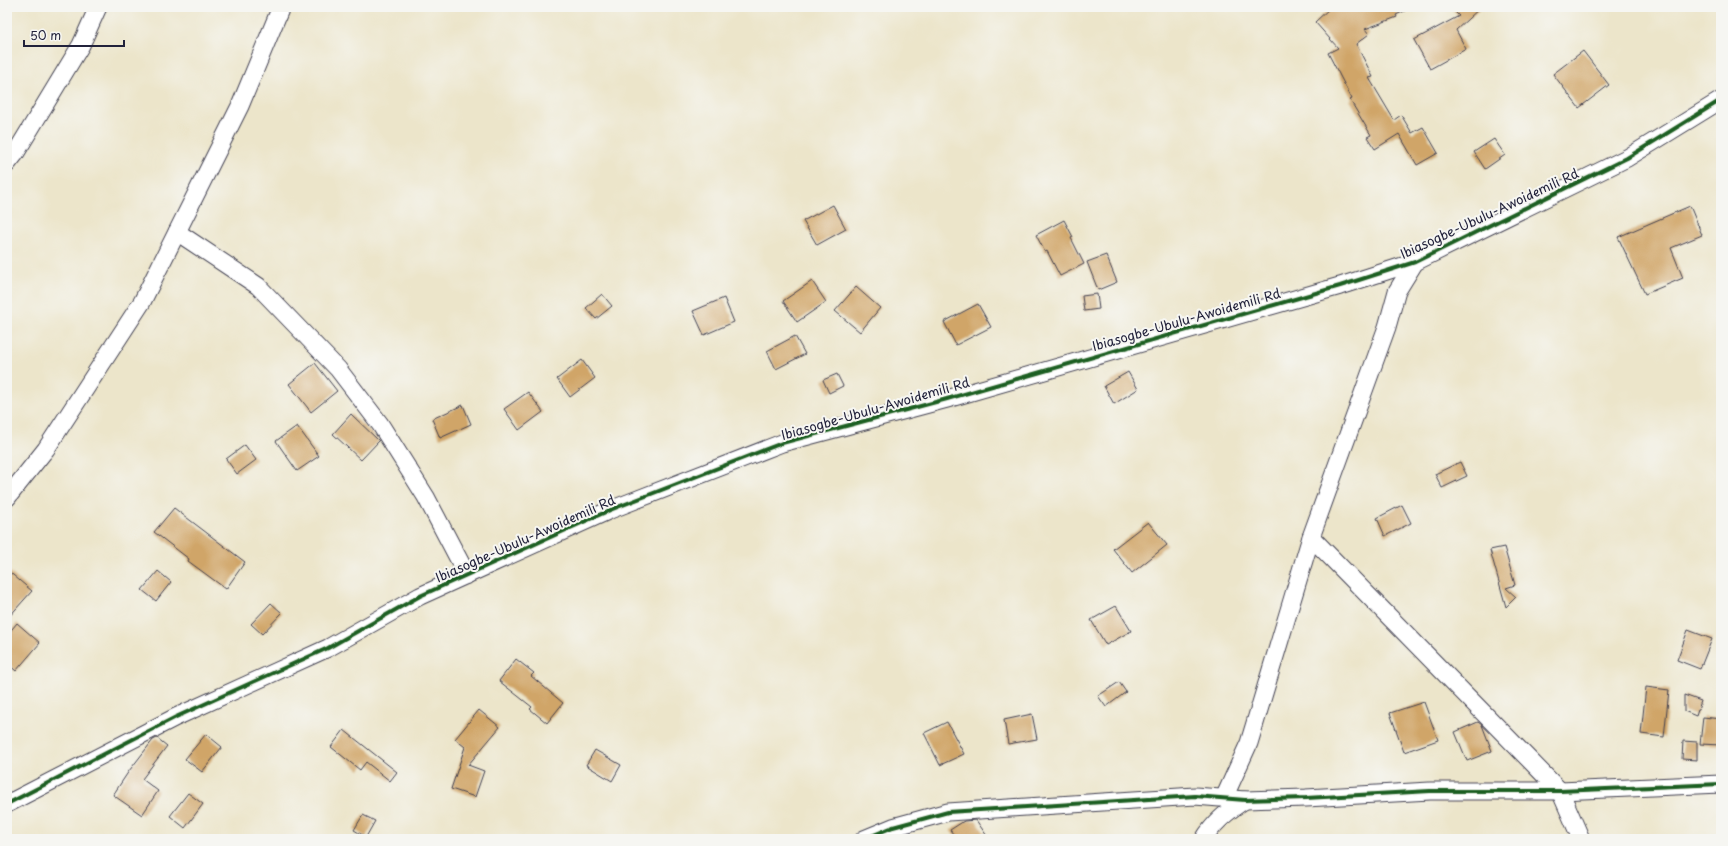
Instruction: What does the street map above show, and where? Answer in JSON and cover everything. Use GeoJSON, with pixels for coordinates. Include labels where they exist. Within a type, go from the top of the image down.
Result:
{"type":"FeatureCollection","features":[{"type":"Feature","properties":{"kind":"street"},"geometry":{"type":"LineString","coordinates":[[7,164],[15,154],[81,45],[98,7]]}},
{"type":"Feature","properties":{"kind":"street"},"geometry":{"type":"LineString","coordinates":[[7,498],[46,449],[142,302],[240,106],[281,7]]}},
{"type":"Feature","properties":{"kind":"street","name":"Ibiasogbe-Ubulu-Awoidemili Rd"},"geometry":{"type":"LineString","coordinates":[[7,804],[176,717],[328,648],[420,596],[610,510],[782,443],[947,399],[1340,286],[1415,262],[1627,158],[1719,106]]}},
{"type":"Feature","properties":{"kind":"street"},"geometry":{"type":"LineString","coordinates":[[177,232],[258,286],[338,369],[380,424],[426,497],[467,575]]}},
{"type":"Feature","properties":{"kind":"street"},"geometry":{"type":"LineString","coordinates":[[1224,798],[1249,743],[1312,537],[1387,327],[1397,291],[1415,262]]}},
{"type":"Feature","properties":{"kind":"street"},"geometry":{"type":"LineString","coordinates":[[1312,537],[1560,791],[1581,839]]}},
{"type":"Feature","properties":{"kind":"street"},"geometry":{"type":"LineString","coordinates":[[864,839],[893,827],[948,812],[1196,796],[1245,800],[1430,792],[1560,791],[1721,784]]}},
{"type":"Feature","properties":{"kind":"street"},"geometry":{"type":"LineString","coordinates":[[1204,839],[1209,830],[1230,810],[1245,800]]}},
{"type":"Feature","properties":{"kind":"building"},"geometry":{"type":"Polygon","coordinates":[[[1331,7],[1413,7],[1396,15],[1397,17],[1365,29],[1369,34],[1356,44],[1373,77],[1369,78],[1394,120],[1401,115],[1412,133],[1423,127],[1438,153],[1417,165],[1399,134],[1375,149],[1367,137],[1371,135],[1350,100],[1352,99],[1328,53],[1338,48],[1315,22],[1331,7]]]}},
{"type":"Feature","properties":{"kind":"building"},"geometry":{"type":"Polygon","coordinates":[[[1450,7],[1481,7],[1456,30],[1466,49],[1430,69],[1414,40],[1459,16],[1450,7]]]}},
{"type":"Feature","properties":{"kind":"building"},"geometry":{"type":"Polygon","coordinates":[[[1583,51],[1609,85],[1579,108],[1553,74],[1583,51]]]}},
{"type":"Feature","properties":{"kind":"building"},"geometry":{"type":"Polygon","coordinates":[[[1494,139],[1505,155],[1485,169],[1474,152],[1494,139]]]}},
{"type":"Feature","properties":{"kind":"building"},"geometry":{"type":"Polygon","coordinates":[[[833,205],[846,229],[817,245],[803,221],[833,205]]]}},
{"type":"Feature","properties":{"kind":"building"},"geometry":{"type":"Polygon","coordinates":[[[1690,206],[1702,235],[1671,248],[1683,278],[1645,294],[1618,237],[1690,206]]]}},
{"type":"Feature","properties":{"kind":"building"},"geometry":{"type":"Polygon","coordinates":[[[1064,220],[1084,264],[1060,276],[1047,251],[1045,252],[1036,235],[1064,220]]]}},
{"type":"Feature","properties":{"kind":"building"},"geometry":{"type":"Polygon","coordinates":[[[1106,255],[1117,282],[1098,290],[1087,262],[1106,255]]]}},
{"type":"Feature","properties":{"kind":"building"},"geometry":{"type":"Polygon","coordinates":[[[812,281],[826,302],[797,322],[783,301],[812,281]]]}},
{"type":"Feature","properties":{"kind":"building"},"geometry":{"type":"Polygon","coordinates":[[[856,287],[880,308],[860,332],[835,311],[856,287]]]}},
{"type":"Feature","properties":{"kind":"building"},"geometry":{"type":"Polygon","coordinates":[[[602,294],[612,306],[596,319],[586,308],[602,294]]]}},
{"type":"Feature","properties":{"kind":"building"},"geometry":{"type":"Polygon","coordinates":[[[1097,294],[1099,309],[1084,311],[1082,296],[1097,294]]]}},
{"type":"Feature","properties":{"kind":"building"},"geometry":{"type":"Polygon","coordinates":[[[724,298],[734,322],[704,335],[693,311],[724,298]]]}},
{"type":"Feature","properties":{"kind":"building"},"geometry":{"type":"Polygon","coordinates":[[[978,304],[991,327],[956,345],[944,322],[978,304]]]}},
{"type":"Feature","properties":{"kind":"building"},"geometry":{"type":"Polygon","coordinates":[[[795,336],[805,354],[776,369],[767,351],[795,336]]]}},
{"type":"Feature","properties":{"kind":"building"},"geometry":{"type":"Polygon","coordinates":[[[582,360],[595,378],[570,397],[557,379],[582,360]]]}},
{"type":"Feature","properties":{"kind":"building"},"geometry":{"type":"Polygon","coordinates":[[[315,363],[337,391],[311,412],[289,384],[315,363]]]}},
{"type":"Feature","properties":{"kind":"building"},"geometry":{"type":"Polygon","coordinates":[[[1128,372],[1138,389],[1114,404],[1104,386],[1128,372]]]}},
{"type":"Feature","properties":{"kind":"building"},"geometry":{"type":"Polygon","coordinates":[[[837,374],[843,386],[829,393],[823,380],[837,374]]]}},
{"type":"Feature","properties":{"kind":"building"},"geometry":{"type":"Polygon","coordinates":[[[528,392],[543,412],[519,430],[504,409],[528,392]]]}},
{"type":"Feature","properties":{"kind":"building"},"geometry":{"type":"Polygon","coordinates":[[[463,405],[471,424],[440,438],[432,419],[463,405]]]}},
{"type":"Feature","properties":{"kind":"building"},"geometry":{"type":"Polygon","coordinates":[[[351,414],[379,441],[361,460],[333,434],[351,414]]]}},
{"type":"Feature","properties":{"kind":"building"},"geometry":{"type":"Polygon","coordinates":[[[297,426],[319,456],[297,471],[276,441],[297,426]]]}},
{"type":"Feature","properties":{"kind":"building"},"geometry":{"type":"Polygon","coordinates":[[[245,445],[256,460],[237,474],[226,459],[245,445]]]}},
{"type":"Feature","properties":{"kind":"building"},"geometry":{"type":"Polygon","coordinates":[[[1460,462],[1467,476],[1442,488],[1435,474],[1460,462]]]}},
{"type":"Feature","properties":{"kind":"building"},"geometry":{"type":"Polygon","coordinates":[[[1402,505],[1411,523],[1385,536],[1377,518],[1402,505]]]}},
{"type":"Feature","properties":{"kind":"building"},"geometry":{"type":"Polygon","coordinates":[[[174,508],[245,562],[226,589],[188,561],[189,559],[154,532],[174,508]]]}},
{"type":"Feature","properties":{"kind":"building"},"geometry":{"type":"Polygon","coordinates":[[[1148,522],[1167,545],[1132,573],[1113,549],[1148,522]]]}},
{"type":"Feature","properties":{"kind":"building"},"geometry":{"type":"Polygon","coordinates":[[[1504,547],[1515,585],[1506,588],[1516,597],[1506,607],[1490,550],[1504,547]]]}},
{"type":"Feature","properties":{"kind":"building"},"geometry":{"type":"Polygon","coordinates":[[[7,570],[32,591],[7,619],[7,570]]]}},
{"type":"Feature","properties":{"kind":"building"},"geometry":{"type":"Polygon","coordinates":[[[158,571],[171,582],[156,601],[142,590],[158,571]]]}},
{"type":"Feature","properties":{"kind":"building"},"geometry":{"type":"Polygon","coordinates":[[[271,603],[282,613],[262,634],[251,624],[271,603]]]}},
{"type":"Feature","properties":{"kind":"building"},"geometry":{"type":"Polygon","coordinates":[[[1116,606],[1131,631],[1106,645],[1091,620],[1116,606]]]}},
{"type":"Feature","properties":{"kind":"building"},"geometry":{"type":"Polygon","coordinates":[[[17,623],[40,643],[16,671],[7,663],[7,635],[17,623]]]}},
{"type":"Feature","properties":{"kind":"building"},"geometry":{"type":"Polygon","coordinates":[[[1688,630],[1712,639],[1700,669],[1677,660],[1688,630]]]}},
{"type":"Feature","properties":{"kind":"building"},"geometry":{"type":"Polygon","coordinates":[[[516,659],[534,673],[531,676],[563,703],[547,723],[530,709],[532,707],[499,681],[516,659]]]}},
{"type":"Feature","properties":{"kind":"building"},"geometry":{"type":"Polygon","coordinates":[[[1119,682],[1126,692],[1106,707],[1098,696],[1119,682]]]}},
{"type":"Feature","properties":{"kind":"building"},"geometry":{"type":"Polygon","coordinates":[[[1646,687],[1669,690],[1664,737],[1641,734],[1646,687]]]}},
{"type":"Feature","properties":{"kind":"building"},"geometry":{"type":"Polygon","coordinates":[[[1684,695],[1701,701],[1696,716],[1684,711],[1684,695]]]}},
{"type":"Feature","properties":{"kind":"building"},"geometry":{"type":"Polygon","coordinates":[[[1424,702],[1438,740],[1404,752],[1390,713],[1424,702]]]}},
{"type":"Feature","properties":{"kind":"building"},"geometry":{"type":"Polygon","coordinates":[[[479,710],[500,727],[468,765],[484,771],[475,797],[451,789],[465,747],[455,739],[479,710]]]}},
{"type":"Feature","properties":{"kind":"building"},"geometry":{"type":"Polygon","coordinates":[[[1032,714],[1037,739],[1008,744],[1004,720],[1032,714]]]}},
{"type":"Feature","properties":{"kind":"building"},"geometry":{"type":"Polygon","coordinates":[[[1703,717],[1721,719],[1721,745],[1700,744],[1703,717]]]}},
{"type":"Feature","properties":{"kind":"building"},"geometry":{"type":"Polygon","coordinates":[[[947,722],[964,754],[940,765],[924,733],[947,722]]]}},
{"type":"Feature","properties":{"kind":"building"},"geometry":{"type":"Polygon","coordinates":[[[1478,722],[1482,725],[1492,751],[1467,761],[1455,732],[1478,722]]]}},
{"type":"Feature","properties":{"kind":"building"},"geometry":{"type":"Polygon","coordinates":[[[344,730],[397,772],[390,781],[366,762],[360,770],[331,747],[344,730]]]}},
{"type":"Feature","properties":{"kind":"building"},"geometry":{"type":"Polygon","coordinates":[[[206,734],[222,747],[202,772],[185,759],[206,734]]]}},
{"type":"Feature","properties":{"kind":"building"},"geometry":{"type":"Polygon","coordinates":[[[157,738],[167,746],[142,779],[158,791],[142,815],[113,795],[129,771],[153,740],[157,738]]]}},
{"type":"Feature","properties":{"kind":"building"},"geometry":{"type":"Polygon","coordinates":[[[1683,741],[1697,742],[1697,760],[1682,759],[1683,741]]]}},
{"type":"Feature","properties":{"kind":"building"},"geometry":{"type":"Polygon","coordinates":[[[595,750],[621,765],[612,781],[586,765],[595,750]]]}},
{"type":"Feature","properties":{"kind":"building"},"geometry":{"type":"Polygon","coordinates":[[[188,793],[203,804],[185,828],[170,816],[188,793]]]}},
{"type":"Feature","properties":{"kind":"building"},"geometry":{"type":"Polygon","coordinates":[[[363,815],[375,821],[366,837],[354,830],[363,815]]]}},
{"type":"Feature","properties":{"kind":"building"},"geometry":{"type":"Polygon","coordinates":[[[976,820],[989,839],[957,839],[950,830],[964,821],[976,820]]]}},
{"type":"Feature","properties":{"kind":"cycle path"},"geometry":{"type":"LineString","coordinates":[[7,804],[176,717],[328,648],[420,596],[610,510],[782,443],[947,399],[1340,286],[1415,262],[1627,158],[1721,100]]}},
{"type":"Feature","properties":{"kind":"cycle path"},"geometry":{"type":"LineString","coordinates":[[864,839],[893,827],[948,812],[1195,796],[1245,800],[1430,791],[1560,791],[1721,784]]}}]}
